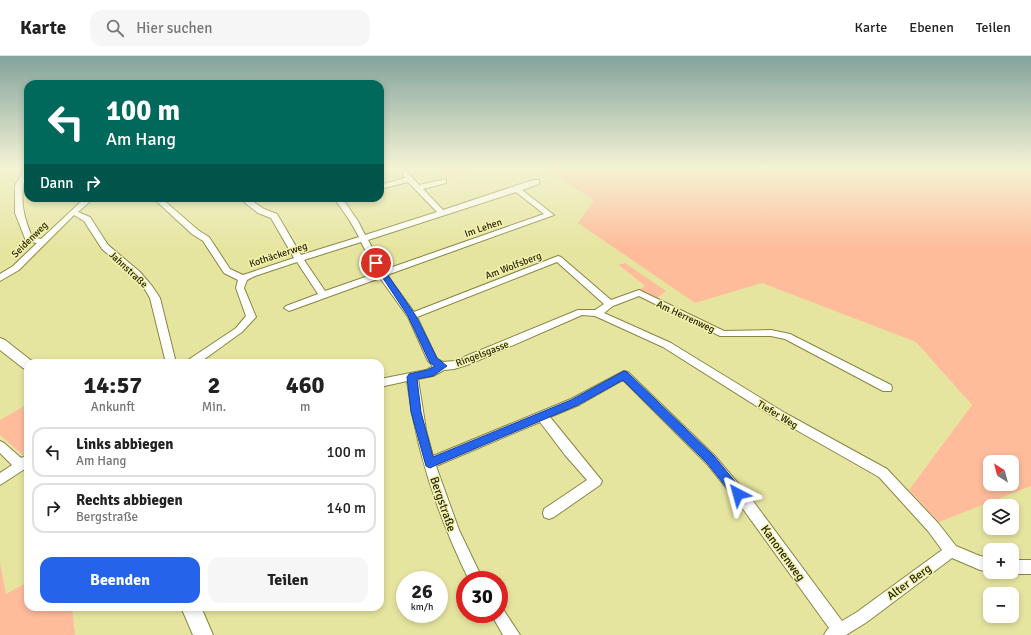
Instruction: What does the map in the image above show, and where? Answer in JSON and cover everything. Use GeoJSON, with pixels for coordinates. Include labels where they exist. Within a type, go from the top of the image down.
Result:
{"type":"FeatureCollection","features":[{"type":"Feature","properties":{"kind":"main road"},"geometry":{"type":"LineString","coordinates":[[2,347],[24,362]]}},
{"type":"Feature","properties":{"kind":"main road"},"geometry":{"type":"LineString","coordinates":[[193,611],[203,635]]}},
{"type":"Feature","properties":{"kind":"street"},"geometry":{"type":"LineString","coordinates":[[19,194],[19,213],[29,239],[43,242]]}},
{"type":"Feature","properties":{"kind":"street"},"geometry":{"type":"LineString","coordinates":[[424,194],[442,213]]}},
{"type":"Feature","properties":{"kind":"street"},"geometry":{"type":"LineString","coordinates":[[362,238],[501,194]]}},
{"type":"Feature","properties":{"kind":"street","name":"Im Lehen"},"geometry":{"type":"LineString","coordinates":[[382,274],[550,215],[523,194]]}},
{"type":"Feature","properties":{"kind":"street","name":"Seidenweg"},"geometry":{"type":"LineString","coordinates":[[0,278],[16,268],[85,202]]}},
{"type":"Feature","properties":{"kind":"street"},"geometry":{"type":"LineString","coordinates":[[161,202],[195,232],[206,239],[227,271],[243,278]]}},
{"type":"Feature","properties":{"kind":"street"},"geometry":{"type":"LineString","coordinates":[[249,202],[261,211],[274,216],[299,259],[323,295]]}},
{"type":"Feature","properties":{"kind":"street"},"geometry":{"type":"LineString","coordinates":[[342,202],[354,221],[382,274],[412,316],[433,360],[442,366]]}},
{"type":"Feature","properties":{"kind":"street","name":"Jahnstraße"},"geometry":{"type":"LineString","coordinates":[[73,212],[87,219],[105,247],[137,274],[148,286],[155,298],[170,359]]}},
{"type":"Feature","properties":{"kind":"street","name":"Kothäckerweg"},"geometry":{"type":"LineString","coordinates":[[198,359],[239,330],[251,317],[240,288],[243,278],[362,238]]}},
{"type":"Feature","properties":{"kind":"street","name":"Am Wolfsberg"},"geometry":{"type":"LineString","coordinates":[[412,316],[558,260],[610,304]]}},
{"type":"Feature","properties":{"kind":"street"},"geometry":{"type":"LineString","coordinates":[[289,308],[382,274]]}},
{"type":"Feature","properties":{"kind":"street","name":"Am Herrenweg"},"geometry":{"type":"LineString","coordinates":[[597,313],[610,304],[638,293],[724,334],[771,333],[787,336],[887,388]]}},
{"type":"Feature","properties":{"kind":"street","name":"Tiefer Weg"},"geometry":{"type":"LineString","coordinates":[[581,312],[597,313],[667,345],[781,416],[883,473],[952,551]]}},
{"type":"Feature","properties":{"kind":"street","name":"Ringelsgasse"},"geometry":{"type":"LineString","coordinates":[[384,382],[429,373],[442,366],[454,365],[466,361],[581,312]]}},
{"type":"Feature","properties":{"kind":"street","name":"Kanonenweg"},"geometry":{"type":"LineString","coordinates":[[543,417],[575,402],[624,375],[710,460],[748,505],[835,632]]}},
{"type":"Feature","properties":{"kind":"street","name":"Bergstraße"},"geometry":{"type":"LineString","coordinates":[[412,377],[416,412],[445,516],[471,571]]}},
{"type":"Feature","properties":{"kind":"street"},"geometry":{"type":"LineString","coordinates":[[430,463],[543,417],[569,451],[596,481],[549,513]]}},
{"type":"Feature","properties":{"kind":"street"},"geometry":{"type":"LineString","coordinates":[[0,446],[24,462],[0,480]]}},
{"type":"Feature","properties":{"kind":"street"},"geometry":{"type":"LineString","coordinates":[[952,551],[983,563]]}},
{"type":"Feature","properties":{"kind":"street","name":"Alter Berg"},"geometry":{"type":"LineString","coordinates":[[835,632],[862,616],[952,551]]}},
{"type":"Feature","properties":{"kind":"street"},"geometry":{"type":"LineString","coordinates":[[1019,568],[1031,567]]}},
{"type":"Feature","properties":{"kind":"street"},"geometry":{"type":"LineString","coordinates":[[504,623],[512,635]]}},
{"type":"Feature","properties":{"kind":"shaded area"},"geometry":{"type":"Polygon","coordinates":[[[585,194],[1031,194],[1031,486],[1019,491],[1019,455],[983,455],[983,491],[1018,491],[998,499],[983,499],[983,505],[939,522],[909,490],[972,405],[916,342],[762,283],[695,303],[578,223],[594,200],[585,194]]]}},
{"type":"Feature","properties":{"kind":"shaded area"},"geometry":{"type":"Polygon","coordinates":[[[625,263],[666,291],[656,299],[639,290],[645,286],[619,265],[625,263]]]}},
{"type":"Feature","properties":{"kind":"shaded area"},"geometry":{"type":"Polygon","coordinates":[[[24,406],[24,456],[0,435],[0,420],[24,406]]]}},
{"type":"Feature","properties":{"kind":"shaded area"},"geometry":{"type":"Polygon","coordinates":[[[0,563],[6,594],[24,584],[24,611],[72,611],[75,635],[0,635],[0,563]]]}},
{"type":"Feature","properties":{"kind":"route"},"geometry":{"type":"LineString","coordinates":[[376,263],[382,274],[412,316],[422,334],[433,360],[442,366],[429,373],[412,377],[416,412],[430,463],[543,417],[575,402],[624,375],[680,428],[710,460],[738,494]]}}]}
